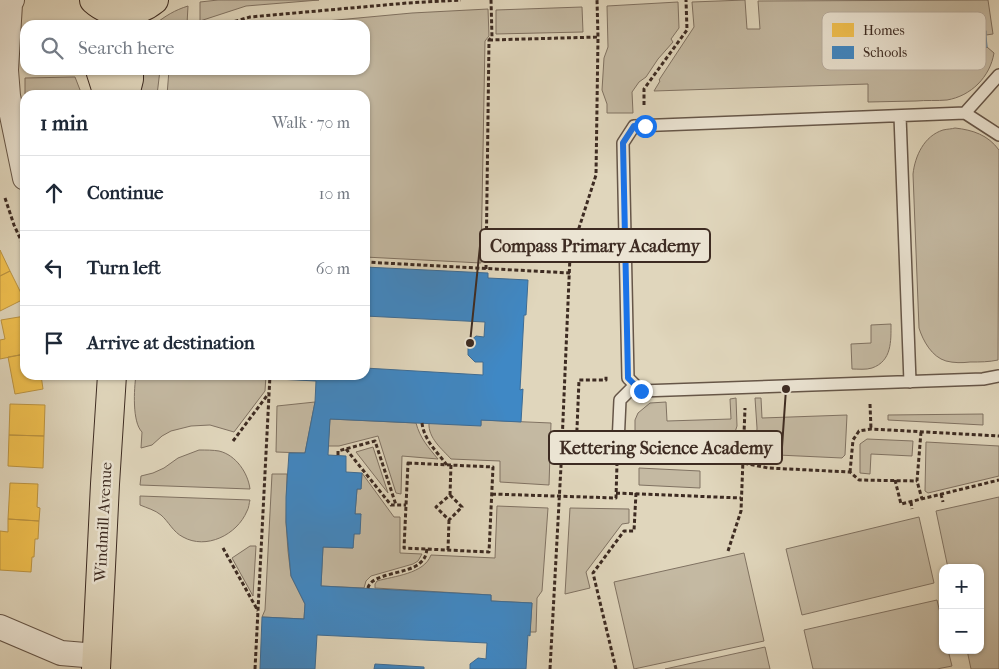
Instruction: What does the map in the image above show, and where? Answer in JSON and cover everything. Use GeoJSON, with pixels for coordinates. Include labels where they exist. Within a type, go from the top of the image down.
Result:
{"type":"FeatureCollection","features":[{"type":"Feature","properties":{"kind":"main road"},"geometry":{"type":"LineString","coordinates":[[89,0],[92,20]]}},
{"type":"Feature","properties":{"kind":"main road"},"geometry":{"type":"LineString","coordinates":[[94,0],[100,6],[115,11],[144,11]]}},
{"type":"Feature","properties":{"kind":"main road"},"geometry":{"type":"LineString","coordinates":[[102,75],[106,90]]}},
{"type":"Feature","properties":{"kind":"main road"},"geometry":{"type":"LineString","coordinates":[[126,90],[128,75]]}},
{"type":"Feature","properties":{"kind":"main road","name":"Windmill Avenue"},"geometry":{"type":"LineString","coordinates":[[96,662],[112,380]]}},
{"type":"Feature","properties":{"kind":"street"},"geometry":{"type":"LineString","coordinates":[[12,0],[10,4],[6,70],[8,96],[20,154]]}},
{"type":"Feature","properties":{"kind":"street"},"geometry":{"type":"LineString","coordinates":[[0,627],[61,653],[96,662]]}},
{"type":"Feature","properties":{"kind":"lane"},"geometry":{"type":"LineString","coordinates":[[965,113],[999,75]]}},
{"type":"Feature","properties":{"kind":"lane"},"geometry":{"type":"LineString","coordinates":[[999,135],[965,113],[634,126],[623,143],[628,378],[641,391],[870,384],[983,379],[999,376]]}},
{"type":"Feature","properties":{"kind":"lane"},"geometry":{"type":"LineString","coordinates":[[900,116],[910,382]]}},
{"type":"Feature","properties":{"kind":"lane"},"geometry":{"type":"LineString","coordinates":[[618,450],[620,400],[635,386]]}},
{"type":"Feature","properties":{"kind":"path"},"geometry":{"type":"LineString","coordinates":[[242,20],[407,3],[461,0]]}},
{"type":"Feature","properties":{"kind":"path"},"geometry":{"type":"LineString","coordinates":[[486,269],[489,40],[492,37],[491,0]]}},
{"type":"Feature","properties":{"kind":"path"},"geometry":{"type":"LineString","coordinates":[[550,669],[570,256],[596,175],[597,0]]}},
{"type":"Feature","properties":{"kind":"path"},"geometry":{"type":"LineString","coordinates":[[645,126],[644,89],[687,30],[686,0]]}},
{"type":"Feature","properties":{"kind":"path"},"geometry":{"type":"LineString","coordinates":[[489,40],[598,37]]}},
{"type":"Feature","properties":{"kind":"path"},"geometry":{"type":"LineString","coordinates":[[3,189],[14,225],[20,238]]}},
{"type":"Feature","properties":{"kind":"path"},"geometry":{"type":"LineString","coordinates":[[370,262],[570,273]]}},
{"type":"Feature","properties":{"kind":"path"},"geometry":{"type":"LineString","coordinates":[[606,371],[606,380],[579,380],[576,453],[618,450],[743,463],[768,468],[850,472],[858,480],[917,481]]}},
{"type":"Feature","properties":{"kind":"path"},"geometry":{"type":"LineString","coordinates":[[255,669],[270,380]]}},
{"type":"Feature","properties":{"kind":"path"},"geometry":{"type":"LineString","coordinates":[[870,384],[871,430]]}},
{"type":"Feature","properties":{"kind":"path"},"geometry":{"type":"LineString","coordinates":[[728,551],[741,511],[745,388]]}},
{"type":"Feature","properties":{"kind":"path"},"geometry":{"type":"LineString","coordinates":[[233,441],[270,392]]}},
{"type":"Feature","properties":{"kind":"path"},"geometry":{"type":"LineString","coordinates":[[422,423],[427,440],[449,464],[450,495],[462,507],[449,520],[448,550]]}},
{"type":"Feature","properties":{"kind":"path"},"geometry":{"type":"LineString","coordinates":[[850,472],[854,440],[859,431],[999,436]]}},
{"type":"Feature","properties":{"kind":"path"},"geometry":{"type":"LineString","coordinates":[[920,432],[917,481],[922,499]]}},
{"type":"Feature","properties":{"kind":"path"},"geometry":{"type":"LineString","coordinates":[[338,456],[338,451],[375,441],[396,505]]}},
{"type":"Feature","properties":{"kind":"path"},"geometry":{"type":"LineString","coordinates":[[346,449],[391,504],[406,505]]}},
{"type":"Feature","properties":{"kind":"path"},"geometry":{"type":"LineString","coordinates":[[492,494],[616,498],[618,450]]}},
{"type":"Feature","properties":{"kind":"path"},"geometry":{"type":"LineString","coordinates":[[408,463],[449,464],[493,467],[489,552],[404,548],[408,463]]}},
{"type":"Feature","properties":{"kind":"path"},"geometry":{"type":"LineString","coordinates":[[895,480],[901,504],[999,480]]}},
{"type":"Feature","properties":{"kind":"path"},"geometry":{"type":"LineString","coordinates":[[616,493],[741,498]]}},
{"type":"Feature","properties":{"kind":"path"},"geometry":{"type":"LineString","coordinates":[[616,669],[593,573],[624,532],[634,531],[636,493]]}},
{"type":"Feature","properties":{"kind":"path"},"geometry":{"type":"LineString","coordinates":[[941,494],[943,502]]}},
{"type":"Feature","properties":{"kind":"path"},"geometry":{"type":"LineString","coordinates":[[449,520],[436,507],[450,495]]}},
{"type":"Feature","properties":{"kind":"path"},"geometry":{"type":"LineString","coordinates":[[910,502],[912,509]]}},
{"type":"Feature","properties":{"kind":"path"},"geometry":{"type":"LineString","coordinates":[[223,548],[258,611]]}},
{"type":"Feature","properties":{"kind":"path"},"geometry":{"type":"LineString","coordinates":[[368,588],[373,580],[411,569],[420,564],[425,558],[428,549]]}},
{"type":"Feature","properties":{"kind":"shaded area"},"geometry":{"type":"Polygon","coordinates":[[[218,0],[319,0],[246,6],[203,20],[200,20],[200,2],[218,0]]]}},
{"type":"Feature","properties":{"kind":"shaded area"},"geometry":{"type":"Polygon","coordinates":[[[745,0],[747,29],[760,29],[758,1],[988,0],[993,34],[986,35],[986,12],[822,12],[822,70],[986,70],[986,48],[994,53],[988,70],[978,84],[964,94],[947,100],[868,102],[868,84],[654,91],[659,80],[694,27],[692,2],[745,0]]]}},
{"type":"Feature","properties":{"kind":"shaded area"},"geometry":{"type":"Polygon","coordinates":[[[678,2],[679,28],[671,39],[673,42],[632,92],[633,113],[607,113],[607,104],[602,90],[604,58],[608,47],[607,6],[678,2]]]}},
{"type":"Feature","properties":{"kind":"shaded area"},"geometry":{"type":"Polygon","coordinates":[[[188,6],[187,20],[161,20],[170,14],[188,6]]]}},
{"type":"Feature","properties":{"kind":"shaded area"},"geometry":{"type":"Polygon","coordinates":[[[582,7],[583,32],[496,34],[496,10],[582,7]]]}},
{"type":"Feature","properties":{"kind":"shaded area"},"geometry":{"type":"Polygon","coordinates":[[[488,9],[489,36],[485,41],[481,263],[370,257],[370,90],[167,90],[169,75],[370,75],[370,20],[337,20],[412,13],[488,9]]]}},
{"type":"Feature","properties":{"kind":"shaded area"},"geometry":{"type":"Polygon","coordinates":[[[137,75],[159,75],[158,90],[137,90],[137,75]]]}},
{"type":"Feature","properties":{"kind":"shaded area"},"geometry":{"type":"Polygon","coordinates":[[[75,77],[80,90],[25,90],[25,78],[75,77]]]}},
{"type":"Feature","properties":{"kind":"shaded area"},"geometry":{"type":"Polygon","coordinates":[[[955,128],[980,134],[999,150],[998,360],[995,361],[958,363],[941,359],[929,348],[919,328],[914,167],[918,154],[931,137],[943,130],[955,128]]]}},
{"type":"Feature","properties":{"kind":"shaded area"},"geometry":{"type":"Polygon","coordinates":[[[891,324],[889,350],[883,361],[872,368],[852,369],[851,344],[871,343],[871,325],[891,324]]]}},
{"type":"Feature","properties":{"kind":"shaded area"},"geometry":{"type":"Polygon","coordinates":[[[136,380],[266,380],[265,391],[234,432],[210,425],[191,426],[171,431],[152,445],[141,448],[142,432],[137,421],[134,405],[136,380]]]}},
{"type":"Feature","properties":{"kind":"shaded area"},"geometry":{"type":"Polygon","coordinates":[[[736,398],[737,426],[729,451],[635,447],[635,420],[638,413],[650,403],[666,402],[667,421],[731,419],[730,399],[736,398]]]}},
{"type":"Feature","properties":{"kind":"shaded area"},"geometry":{"type":"Polygon","coordinates":[[[755,398],[761,398],[762,418],[847,415],[845,455],[842,458],[756,454],[755,398]]]}},
{"type":"Feature","properties":{"kind":"shaded area"},"geometry":{"type":"Polygon","coordinates":[[[315,402],[305,453],[276,452],[277,406],[315,402]]]}},
{"type":"Feature","properties":{"kind":"shaded area"},"geometry":{"type":"Polygon","coordinates":[[[983,414],[983,425],[888,420],[888,415],[983,414]]]}},
{"type":"Feature","properties":{"kind":"shaded area"},"geometry":{"type":"Polygon","coordinates":[[[330,419],[416,423],[422,438],[438,459],[402,456],[401,494],[396,493],[378,436],[339,446],[328,446],[330,419]]]}},
{"type":"Feature","properties":{"kind":"shaded area"},"geometry":{"type":"Polygon","coordinates":[[[481,420],[551,423],[549,485],[500,482],[500,461],[451,459],[436,443],[429,428],[429,423],[481,425],[481,420]]]}},
{"type":"Feature","properties":{"kind":"shaded area"},"geometry":{"type":"Polygon","coordinates":[[[867,439],[913,441],[912,456],[871,454],[870,474],[860,473],[860,444],[867,439]]]}},
{"type":"Feature","properties":{"kind":"shaded area"},"geometry":{"type":"Polygon","coordinates":[[[926,442],[999,446],[999,476],[928,493],[925,491],[926,442]]]}},
{"type":"Feature","properties":{"kind":"shaded area"},"geometry":{"type":"Polygon","coordinates":[[[373,447],[388,493],[356,452],[373,447]]]}},
{"type":"Feature","properties":{"kind":"shaded area"},"geometry":{"type":"Polygon","coordinates":[[[199,450],[219,451],[231,456],[244,471],[250,489],[140,485],[141,476],[153,473],[178,458],[199,450]]]}},
{"type":"Feature","properties":{"kind":"shaded area"},"geometry":{"type":"Polygon","coordinates":[[[639,468],[700,471],[700,488],[639,485],[639,468]]]}},
{"type":"Feature","properties":{"kind":"shaded area"},"geometry":{"type":"Polygon","coordinates":[[[362,473],[394,517],[400,517],[400,553],[422,554],[418,561],[413,564],[371,576],[366,581],[364,588],[321,586],[323,547],[353,548],[354,534],[361,514],[355,514],[357,489],[361,489],[362,473]]]}},
{"type":"Feature","properties":{"kind":"shaded area"},"geometry":{"type":"Polygon","coordinates":[[[272,474],[287,474],[286,522],[288,551],[291,576],[305,604],[304,619],[262,617],[265,610],[272,474]]]}},
{"type":"Feature","properties":{"kind":"shaded area"},"geometry":{"type":"Polygon","coordinates":[[[140,496],[250,500],[248,510],[236,527],[220,538],[201,542],[183,537],[161,515],[154,510],[140,505],[140,496]]]}},
{"type":"Feature","properties":{"kind":"shaded area"},"geometry":{"type":"Polygon","coordinates":[[[999,497],[999,669],[971,669],[968,654],[984,654],[984,564],[947,564],[936,511],[999,497]]]}},
{"type":"Feature","properties":{"kind":"shaded area"},"geometry":{"type":"Polygon","coordinates":[[[497,506],[548,508],[542,591],[537,598],[536,632],[530,632],[532,603],[491,601],[491,595],[375,588],[377,581],[415,570],[422,566],[431,555],[495,558],[497,506]]]}},
{"type":"Feature","properties":{"kind":"shaded area"},"geometry":{"type":"Polygon","coordinates":[[[570,508],[629,509],[629,523],[622,524],[586,572],[590,588],[565,594],[570,508]]]}},
{"type":"Feature","properties":{"kind":"shaded area"},"geometry":{"type":"Polygon","coordinates":[[[919,517],[934,583],[802,615],[786,549],[919,517]]]}},
{"type":"Feature","properties":{"kind":"shaded area"},"geometry":{"type":"Polygon","coordinates":[[[250,546],[256,546],[253,596],[232,558],[250,546]]]}},
{"type":"Feature","properties":{"kind":"shaded area"},"geometry":{"type":"Polygon","coordinates":[[[744,553],[764,641],[634,669],[614,582],[744,553]]]}},
{"type":"Feature","properties":{"kind":"shaded area"},"geometry":{"type":"Polygon","coordinates":[[[937,600],[939,609],[939,654],[949,654],[952,666],[937,669],[813,669],[804,630],[937,600]]]}},
{"type":"Feature","properties":{"kind":"shaded area"},"geometry":{"type":"Polygon","coordinates":[[[765,647],[770,669],[665,669],[765,647]]]}},
{"type":"Feature","properties":{"kind":"building: Homes"},"geometry":{"type":"Polygon","coordinates":[[[0,250],[10,271],[0,276],[0,250]]]}},
{"type":"Feature","properties":{"kind":"building: Homes"},"geometry":{"type":"Polygon","coordinates":[[[10,271],[20,291],[20,301],[0,311],[0,276],[10,271]]]}},
{"type":"Feature","properties":{"kind":"building: Homes"},"geometry":{"type":"Polygon","coordinates":[[[20,317],[20,355],[0,359],[0,340],[5,339],[1,320],[20,317]]]}},
{"type":"Feature","properties":{"kind":"building: Homes"},"geometry":{"type":"Polygon","coordinates":[[[20,355],[20,380],[42,380],[43,389],[15,394],[8,357],[20,355]]]}},
{"type":"Feature","properties":{"kind":"building: Homes"},"geometry":{"type":"Polygon","coordinates":[[[10,404],[45,405],[44,436],[9,435],[10,404]]]}},
{"type":"Feature","properties":{"kind":"building: Homes"},"geometry":{"type":"Polygon","coordinates":[[[9,435],[44,436],[43,468],[8,466],[9,435]]]}},
{"type":"Feature","properties":{"kind":"building: Homes"},"geometry":{"type":"Polygon","coordinates":[[[10,483],[38,484],[37,507],[40,508],[39,521],[8,519],[10,483]]]}},
{"type":"Feature","properties":{"kind":"building: Homes"},"geometry":{"type":"Polygon","coordinates":[[[8,519],[39,521],[38,539],[35,539],[31,572],[0,570],[0,531],[8,532],[8,519]]]}},
{"type":"Feature","properties":{"kind":"building: Schools"},"geometry":{"type":"Polygon","coordinates":[[[370,267],[488,273],[488,278],[528,280],[520,390],[523,389],[521,422],[481,420],[481,426],[330,419],[328,455],[346,456],[346,472],[362,473],[361,489],[357,489],[355,514],[361,514],[360,534],[354,534],[353,548],[323,547],[321,586],[491,595],[491,601],[532,603],[526,669],[470,669],[470,664],[478,658],[486,659],[487,643],[317,635],[315,669],[260,669],[262,617],[304,619],[305,604],[291,576],[286,522],[286,497],[289,453],[305,453],[315,402],[316,381],[296,380],[370,380],[370,368],[483,375],[483,362],[475,362],[468,355],[468,343],[476,336],[484,337],[485,322],[370,316],[370,267]]]}},
{"type":"Feature","properties":{"kind":"building: Schools"},"geometry":{"type":"Polygon","coordinates":[[[375,664],[424,667],[424,669],[374,669],[375,664]]]}},
{"type":"Feature","properties":{"kind":"place","name":"Compass Primary Academy"},"geometry":{"type":"Point","coordinates":[470,343]}},
{"type":"Feature","properties":{"kind":"place","name":"Kettering Science Academy"},"geometry":{"type":"Point","coordinates":[786,389]}},
{"type":"Feature","properties":{"kind":"route"},"geometry":{"type":"LineString","coordinates":[[641,391],[628,378],[623,143],[634,126],[645,126]]}}]}
